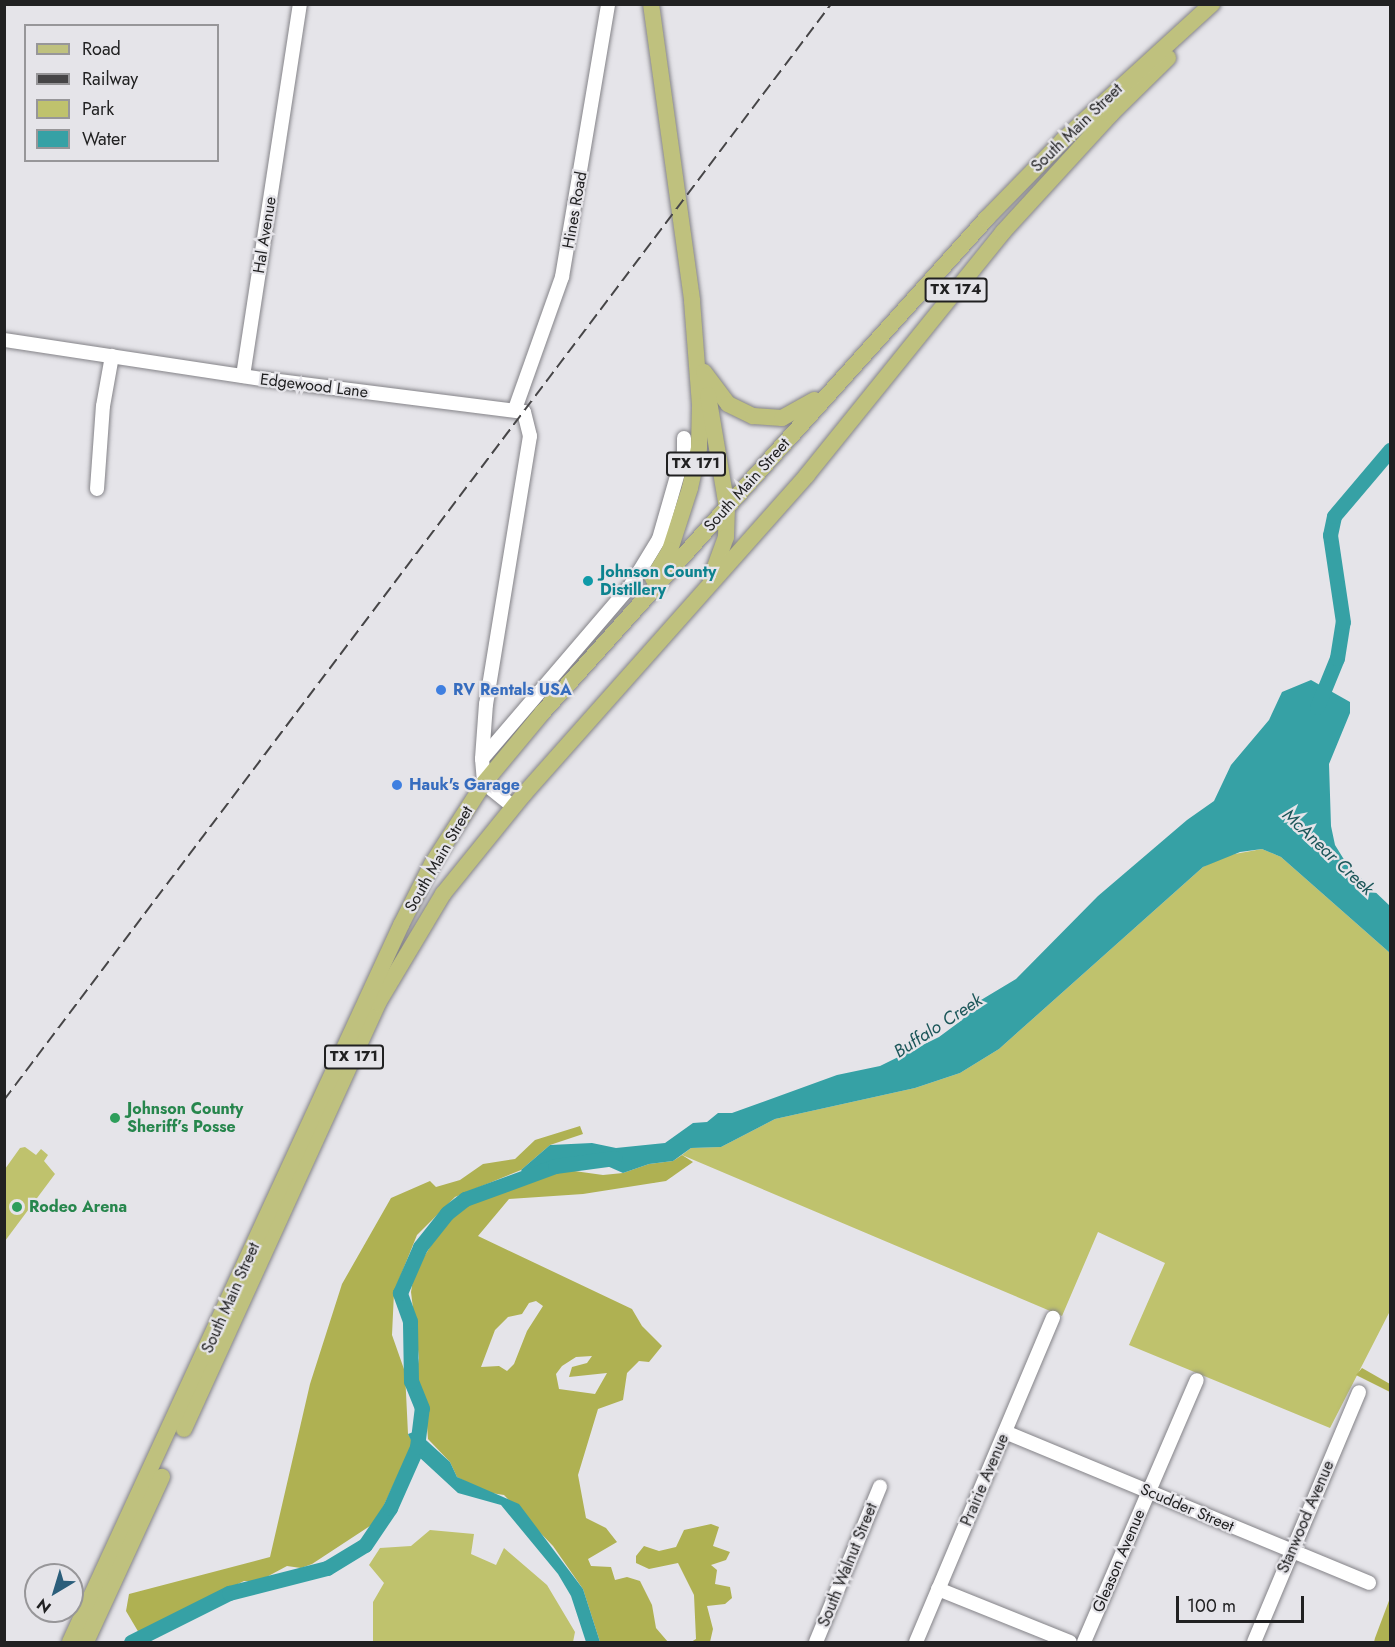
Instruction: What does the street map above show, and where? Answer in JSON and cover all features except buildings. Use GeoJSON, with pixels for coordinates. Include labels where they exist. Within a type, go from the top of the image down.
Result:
{"type":"FeatureCollection","features":[{"type":"Feature","properties":{"kind":"main road","name":"TX 171"},"geometry":{"type":"LineString","coordinates":[[651,4],[692,302],[727,507],[724,545],[704,592]]}},
{"type":"Feature","properties":{"kind":"main road","name":"South Main Street"},"geometry":{"type":"LineString","coordinates":[[70,1642],[104,1586],[313,1134],[423,881],[484,783],[633,612],[835,387],[1063,140],[1212,4]]}},
{"type":"Feature","properties":{"kind":"main road","name":"South Main Street"},"geometry":{"type":"LineString","coordinates":[[313,1134],[407,949],[443,894],[514,807],[807,475],[1034,197],[1111,114],[1226,4]]}},
{"type":"Feature","properties":{"kind":"main road","name":"TX 171"},"geometry":{"type":"LineString","coordinates":[[633,612],[670,550],[699,448],[700,398],[692,302]]}},
{"type":"Feature","properties":{"kind":"main road"},"geometry":{"type":"LineString","coordinates":[[704,372],[721,396],[737,410],[768,418],[797,412],[835,387]]}},
{"type":"Feature","properties":{"kind":"main road","name":"South Main Street"},"geometry":{"type":"LineString","coordinates":[[86,1642],[104,1586]]}},
{"type":"Feature","properties":{"kind":"street","name":"Hal Avenue"},"geometry":{"type":"LineString","coordinates":[[243,376],[300,4]]}},
{"type":"Feature","properties":{"kind":"street","name":"Hines Road"},"geometry":{"type":"LineString","coordinates":[[514,409],[562,277],[608,4]]}},
{"type":"Feature","properties":{"kind":"street","name":"Edgewood Lane"},"geometry":{"type":"LineString","coordinates":[[4,340],[243,376],[514,409]]}},
{"type":"Feature","properties":{"kind":"street"},"geometry":{"type":"LineString","coordinates":[[98,489],[102,406],[112,356]]}},
{"type":"Feature","properties":{"kind":"street"},"geometry":{"type":"LineString","coordinates":[[514,409],[524,412],[530,424],[486,704],[482,759],[484,783],[514,807]]}},
{"type":"Feature","properties":{"kind":"street"},"geometry":{"type":"LineString","coordinates":[[482,759],[631,585],[659,539],[684,452],[684,438]]}},
{"type":"Feature","properties":{"kind":"street","name":"Prairie Avenue"},"geometry":{"type":"LineString","coordinates":[[916,1642],[1053,1318]]}},
{"type":"Feature","properties":{"kind":"street","name":"Gleason Avenue"},"geometry":{"type":"LineString","coordinates":[[1084,1642],[1197,1380]]}},
{"type":"Feature","properties":{"kind":"street","name":"Stanwood Avenue"},"geometry":{"type":"LineString","coordinates":[[1254,1642],[1359,1392]]}},
{"type":"Feature","properties":{"kind":"street","name":"Scudder Street"},"geometry":{"type":"LineString","coordinates":[[1005,1431],[1369,1583]]}},
{"type":"Feature","properties":{"kind":"street","name":"South Walnut Street"},"geometry":{"type":"LineString","coordinates":[[816,1642],[880,1487]]}},
{"type":"Feature","properties":{"kind":"street"},"geometry":{"type":"LineString","coordinates":[[938,1589],[1070,1642]]}},
{"type":"Feature","properties":{"kind":"green space"},"geometry":{"type":"Polygon","coordinates":[[[1262,849],[1281,857],[1390,953],[1390,1311],[1330,1428],[1129,1345],[1165,1263],[1098,1232],[1062,1316],[682,1155],[691,1148],[721,1147],[775,1119],[915,1088],[960,1073],[999,1049],[1203,867],[1224,856],[1262,849]]]}},
{"type":"Feature","properties":{"kind":"green space","name":"Rodeo Arena"},"geometry":{"type":"Polygon","coordinates":[[[25,1147],[36,1155],[41,1149],[48,1155],[44,1161],[55,1174],[5,1241],[5,1169],[20,1148],[25,1147]]]}},
{"type":"Feature","properties":{"kind":"green space"},"geometry":{"type":"Polygon","coordinates":[[[430,1530],[474,1534],[471,1554],[496,1565],[504,1548],[547,1585],[575,1632],[573,1642],[373,1642],[373,1602],[384,1583],[369,1565],[380,1548],[411,1546],[430,1530]]]}},
{"type":"Feature","properties":{"kind":"shaded area"},"geometry":{"type":"Polygon","coordinates":[[[580,1126],[583,1134],[550,1145],[521,1170],[455,1197],[417,1235],[394,1292],[392,1335],[405,1372],[408,1434],[413,1443],[376,1522],[312,1564],[301,1568],[287,1566],[259,1581],[244,1581],[139,1633],[126,1611],[129,1594],[270,1557],[310,1384],[342,1284],[391,1198],[430,1181],[436,1187],[460,1180],[483,1164],[515,1159],[535,1140],[580,1126]]]}},
{"type":"Feature","properties":{"kind":"shaded area"},"geometry":{"type":"Polygon","coordinates":[[[682,1155],[693,1162],[666,1181],[583,1194],[509,1199],[478,1236],[632,1309],[642,1326],[662,1346],[649,1362],[639,1361],[627,1373],[623,1400],[598,1409],[578,1475],[586,1518],[606,1528],[617,1542],[588,1559],[591,1566],[611,1567],[615,1580],[627,1577],[640,1581],[652,1605],[656,1628],[668,1642],[600,1642],[583,1589],[553,1546],[504,1495],[485,1492],[457,1477],[450,1462],[428,1439],[425,1399],[416,1376],[419,1358],[411,1292],[414,1273],[443,1226],[469,1204],[504,1188],[567,1170],[603,1175],[623,1173],[649,1164],[673,1161],[682,1155]],[[536,1301],[529,1303],[522,1314],[508,1317],[495,1330],[481,1367],[499,1366],[507,1371],[514,1364],[527,1331],[543,1306],[536,1301]],[[592,1356],[576,1357],[562,1366],[556,1374],[559,1389],[595,1394],[607,1373],[569,1377],[572,1367],[587,1363],[592,1356]]]}},
{"type":"Feature","properties":{"kind":"shaded area"},"geometry":{"type":"Polygon","coordinates":[[[1362,1368],[1390,1384],[1390,1392],[1356,1375],[1362,1368]]]}},
{"type":"Feature","properties":{"kind":"shaded area"},"geometry":{"type":"Polygon","coordinates":[[[711,1524],[719,1527],[713,1546],[730,1552],[726,1560],[711,1565],[717,1570],[715,1584],[730,1587],[732,1598],[725,1604],[707,1606],[713,1629],[710,1642],[691,1642],[696,1639],[694,1595],[678,1563],[649,1569],[636,1563],[636,1556],[644,1546],[659,1551],[676,1547],[684,1530],[711,1524]]]}},
{"type":"Feature","properties":{"kind":"shaded area"},"geometry":{"type":"Polygon","coordinates":[[[1390,1598],[1390,1642],[1374,1642],[1375,1638],[1390,1598]]]}},
{"type":"Feature","properties":{"kind":"water","name":"McAnear Creek"},"geometry":{"type":"Polygon","coordinates":[[[1311,680],[1350,702],[1350,713],[1329,764],[1331,826],[1335,845],[1348,866],[1390,906],[1390,953],[1281,857],[1262,849],[1240,852],[1203,867],[999,1049],[960,1073],[915,1088],[775,1119],[721,1147],[691,1148],[673,1161],[649,1164],[623,1173],[589,1158],[572,1160],[529,1181],[521,1170],[550,1145],[592,1143],[616,1148],[665,1143],[693,1123],[707,1122],[718,1113],[732,1113],[837,1075],[880,1066],[939,1037],[962,1020],[981,1000],[1016,979],[1098,896],[1187,820],[1214,801],[1231,765],[1269,720],[1282,692],[1311,680]]]}},
{"type":"Feature","properties":{"kind":"water"},"geometry":{"type":"Polygon","coordinates":[[[416,1431],[450,1462],[457,1477],[519,1504],[583,1589],[600,1642],[586,1642],[571,1596],[558,1574],[501,1505],[458,1493],[419,1457],[408,1434],[416,1431]]]}},
{"type":"Feature","properties":{"kind":"waterway","name":"Buffalo Creek"},"geometry":{"type":"LineString","coordinates":[[1317,707],[1337,658],[1343,622],[1330,535],[1334,516],[1390,450]]}},
{"type":"Feature","properties":{"kind":"waterway","name":"Buffalo Creek"},"geometry":{"type":"LineString","coordinates":[[131,1642],[229,1593],[327,1568],[365,1545],[390,1508],[417,1447],[422,1408],[411,1381],[410,1321],[400,1293],[420,1247],[447,1213],[465,1199],[555,1166],[614,1158]]}},
{"type":"Feature","properties":{"kind":"railway"},"geometry":{"type":"LineString","coordinates":[[4,1100],[831,4]]}},
{"type":"Feature","properties":{"kind":"place","name":"Johnson County Distillery"},"geometry":{"type":"Point","coordinates":[588,581]}},
{"type":"Feature","properties":{"kind":"place","name":"RV Rentals USA"},"geometry":{"type":"Point","coordinates":[441,690]}},
{"type":"Feature","properties":{"kind":"place","name":"Hauk's Garage"},"geometry":{"type":"Point","coordinates":[397,785]}},
{"type":"Feature","properties":{"kind":"place","name":"Johnson County Sheriff’s Posse"},"geometry":{"type":"Point","coordinates":[115,1118]}},
{"type":"Feature","properties":{"kind":"place","name":"Rodeo Arena"},"geometry":{"type":"Point","coordinates":[17,1207]}}]}
